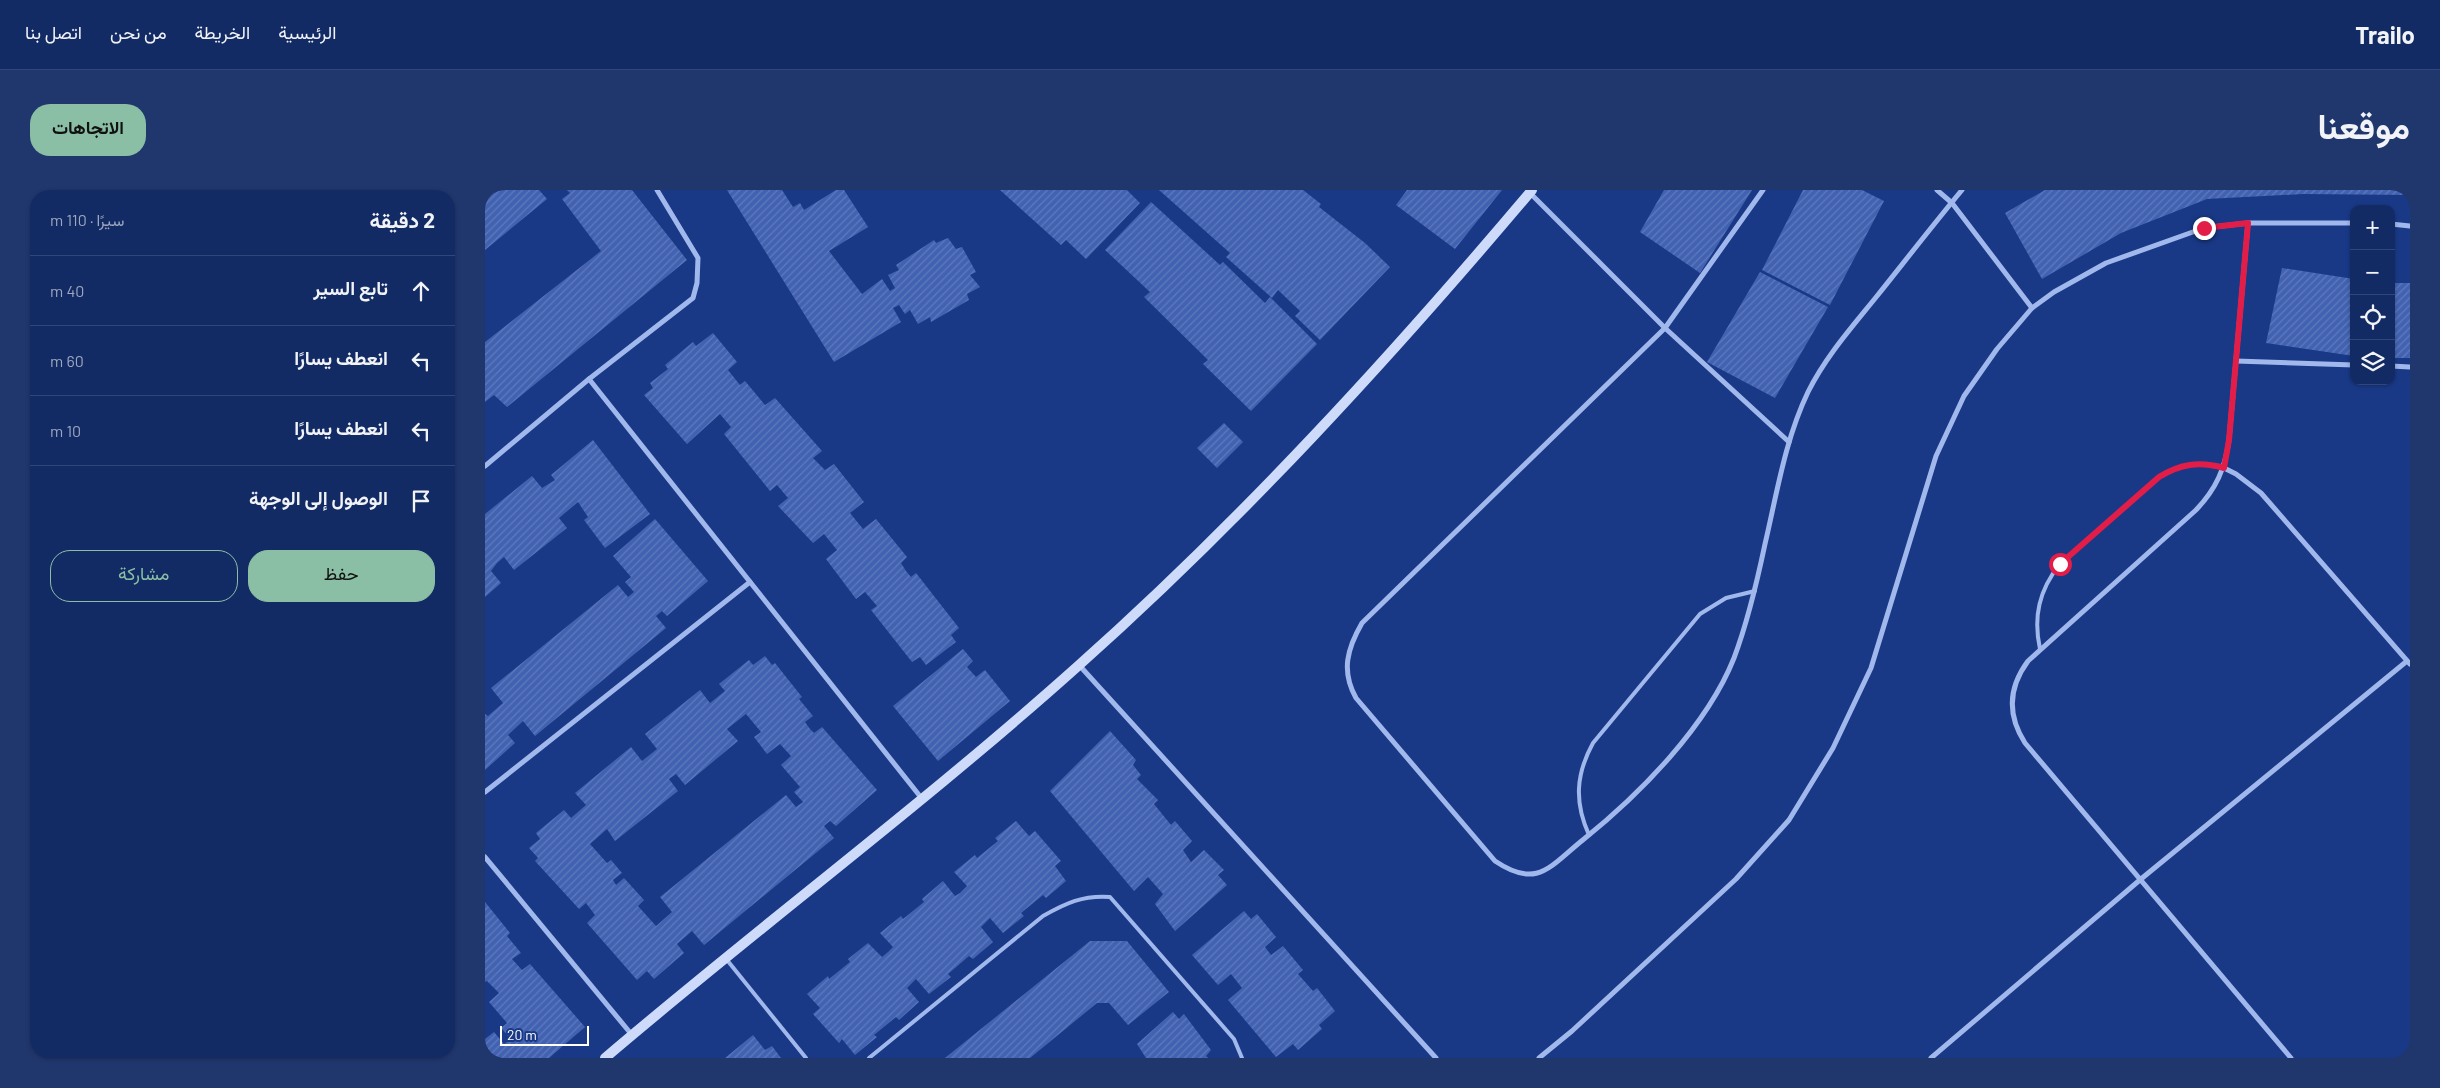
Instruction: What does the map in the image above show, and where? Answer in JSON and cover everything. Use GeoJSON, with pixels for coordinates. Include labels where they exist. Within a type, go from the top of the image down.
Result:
{"type":"FeatureCollection","features":[{"type":"Feature","properties":{"kind":"street"},"geometry":{"type":"LineString","coordinates":[[485,466],[589,379],[693,298],[697,283],[699,258],[657,190]]}},
{"type":"Feature","properties":{"kind":"street"},"geometry":{"type":"LineString","coordinates":[[1763,190],[1665,328],[1362,623],[1349,648],[1346,672],[1349,685],[1357,698],[1495,861],[1517,874],[1534,876],[1550,866],[1589,835],[1627,800],[1688,737],[1705,713],[1733,659],[1755,591],[1789,442],[1809,391],[1833,351],[1962,190]]}},
{"type":"Feature","properties":{"kind":"street"},"geometry":{"type":"LineString","coordinates":[[1937,190],[1952,203],[2032,308]]}},
{"type":"Feature","properties":{"kind":"street"},"geometry":{"type":"LineString","coordinates":[[605,1058],[727,960],[845,861],[923,800],[1079,665],[1198,553],[1312,436],[1423,316],[1531,191],[1665,328],[1789,442]]}},
{"type":"Feature","properties":{"kind":"street"},"geometry":{"type":"LineString","coordinates":[[2248,223],[2229,440],[2224,468],[2217,484],[2196,510],[2040,649],[2019,673],[2013,687],[2012,717],[2017,731],[2291,1058]]}},
{"type":"Feature","properties":{"kind":"street"},"geometry":{"type":"LineString","coordinates":[[1539,1058],[1572,1031],[1736,879],[1789,820],[1833,748],[1871,668],[1935,456],[1964,396],[1997,349],[2032,308],[2054,292],[2106,263],[2204,228],[2248,223],[2350,223]]}},
{"type":"Feature","properties":{"kind":"street"},"geometry":{"type":"LineString","coordinates":[[2395,224],[2410,226]]}},
{"type":"Feature","properties":{"kind":"street"},"geometry":{"type":"LineString","coordinates":[[2236,361],[2350,365]]}},
{"type":"Feature","properties":{"kind":"street"},"geometry":{"type":"LineString","coordinates":[[2395,366],[2410,367]]}},
{"type":"Feature","properties":{"kind":"street"},"geometry":{"type":"LineString","coordinates":[[589,379],[923,800]]}},
{"type":"Feature","properties":{"kind":"street"},"geometry":{"type":"LineString","coordinates":[[1931,1058],[2141,879],[2409,662],[2261,493],[2236,474],[2224,468]]}},
{"type":"Feature","properties":{"kind":"street"},"geometry":{"type":"LineString","coordinates":[[485,792],[750,582]]}},
{"type":"Feature","properties":{"kind":"street"},"geometry":{"type":"LineString","coordinates":[[1079,665],[1436,1058]]}},
{"type":"Feature","properties":{"kind":"street"},"geometry":{"type":"LineString","coordinates":[[485,857],[632,1035]]}},
{"type":"Feature","properties":{"kind":"lane"},"geometry":{"type":"LineString","coordinates":[[2040,649],[2037,634],[2039,604],[2051,576],[2060,564],[2159,477],[2170,470],[2183,465],[2197,463],[2224,468]]}},
{"type":"Feature","properties":{"kind":"lane"},"geometry":{"type":"LineString","coordinates":[[1589,835],[1579,807],[1578,791],[1584,759],[1593,743],[1700,614],[1725,598],[1755,591]]}},
{"type":"Feature","properties":{"kind":"lane"},"geometry":{"type":"LineString","coordinates":[[869,1058],[1043,916],[1069,901],[1092,896],[1110,897],[1234,1039],[1243,1058]]}},
{"type":"Feature","properties":{"kind":"lane"},"geometry":{"type":"LineString","coordinates":[[727,960],[806,1058]]}},
{"type":"Feature","properties":{"kind":"building"},"geometry":{"type":"Polygon","coordinates":[[[485,190],[539,190],[547,199],[485,250],[485,190]]]}},
{"type":"Feature","properties":{"kind":"building"},"geometry":{"type":"Polygon","coordinates":[[[567,190],[632,190],[687,260],[507,407],[494,395],[485,402],[485,342],[601,251],[562,199],[570,193],[567,190]]]}},
{"type":"Feature","properties":{"kind":"building"},"geometry":{"type":"Polygon","coordinates":[[[727,190],[782,190],[793,207],[800,203],[804,210],[836,190],[844,190],[868,227],[829,251],[862,294],[882,279],[890,291],[895,288],[888,275],[899,270],[896,265],[934,240],[936,243],[948,238],[956,249],[962,247],[976,272],[970,275],[980,287],[967,294],[969,300],[931,322],[930,317],[918,324],[910,310],[905,314],[899,305],[893,308],[901,322],[834,362],[727,190]]]}},
{"type":"Feature","properties":{"kind":"building"},"geometry":{"type":"Polygon","coordinates":[[[1000,190],[1127,190],[1140,203],[1086,259],[1066,240],[1061,245],[1000,190]]]}},
{"type":"Feature","properties":{"kind":"building"},"geometry":{"type":"Polygon","coordinates":[[[1159,190],[1303,190],[1321,204],[1319,207],[1365,243],[1390,267],[1320,340],[1295,316],[1300,311],[1278,290],[1272,298],[1226,257],[1230,253],[1159,190]]]}},
{"type":"Feature","properties":{"kind":"building"},"geometry":{"type":"Polygon","coordinates":[[[1407,190],[1502,190],[1455,249],[1396,205],[1407,190]]]}},
{"type":"Feature","properties":{"kind":"building"},"geometry":{"type":"Polygon","coordinates":[[[1664,190],[1752,190],[1700,273],[1640,232],[1664,190]]]}},
{"type":"Feature","properties":{"kind":"building"},"geometry":{"type":"Polygon","coordinates":[[[1803,190],[1862,190],[1884,201],[1830,305],[1762,270],[1803,190]]]}},
{"type":"Feature","properties":{"kind":"building"},"geometry":{"type":"Polygon","coordinates":[[[2045,190],[2410,190],[2410,195],[2303,194],[2207,199],[2121,233],[2042,279],[2005,213],[2045,190]]]}},
{"type":"Feature","properties":{"kind":"building"},"geometry":{"type":"Polygon","coordinates":[[[1151,202],[1220,265],[1223,262],[1265,303],[1270,297],[1317,344],[1251,411],[1203,364],[1208,360],[1144,297],[1150,292],[1105,250],[1151,202]]]}},
{"type":"Feature","properties":{"kind":"building"},"geometry":{"type":"Polygon","coordinates":[[[2282,268],[2350,278],[2350,355],[2266,343],[2282,268]]]}},
{"type":"Feature","properties":{"kind":"building"},"geometry":{"type":"Polygon","coordinates":[[[1760,272],[1828,307],[1775,398],[1707,362],[1760,272]]]}},
{"type":"Feature","properties":{"kind":"building"},"geometry":{"type":"Polygon","coordinates":[[[2395,283],[2410,283],[2410,358],[2395,358],[2395,283]]]}},
{"type":"Feature","properties":{"kind":"building"},"geometry":{"type":"Polygon","coordinates":[[[713,333],[737,362],[728,370],[740,385],[745,381],[765,405],[775,398],[822,451],[813,458],[825,470],[834,464],[864,502],[850,513],[863,529],[876,519],[907,557],[901,563],[906,571],[911,577],[916,573],[959,628],[951,635],[956,642],[926,665],[920,657],[912,662],[871,610],[877,606],[865,592],[856,599],[826,559],[837,550],[824,534],[813,543],[778,506],[788,498],[777,485],[770,491],[724,434],[731,427],[720,414],[687,444],[644,395],[653,388],[650,383],[668,369],[665,365],[693,342],[696,346],[713,333]]]}},
{"type":"Feature","properties":{"kind":"building"},"geometry":{"type":"Polygon","coordinates":[[[1224,423],[1243,442],[1217,468],[1197,448],[1224,423]]]}},
{"type":"Feature","properties":{"kind":"building"},"geometry":{"type":"Polygon","coordinates":[[[593,440],[650,514],[605,548],[584,520],[588,517],[578,502],[559,518],[567,528],[514,570],[504,557],[497,563],[491,571],[501,583],[485,597],[485,514],[532,476],[542,488],[555,480],[551,475],[593,440]]]}},
{"type":"Feature","properties":{"kind":"building"},"geometry":{"type":"Polygon","coordinates":[[[655,519],[708,581],[667,616],[662,611],[656,616],[666,628],[535,736],[523,721],[508,735],[515,743],[485,770],[485,714],[488,716],[503,703],[491,688],[618,585],[628,597],[634,592],[625,582],[631,577],[613,556],[655,519]]]}},
{"type":"Feature","properties":{"kind":"building"},"geometry":{"type":"Polygon","coordinates":[[[963,649],[973,661],[967,667],[976,677],[985,670],[1010,701],[938,761],[893,706],[963,649]]]}},
{"type":"Feature","properties":{"kind":"building"},"geometry":{"type":"Polygon","coordinates":[[[765,656],[772,665],[775,663],[802,697],[799,699],[813,716],[805,722],[810,729],[814,733],[822,727],[877,790],[836,826],[830,821],[824,826],[834,838],[704,945],[692,931],[677,944],[684,953],[654,979],[647,971],[637,980],[587,923],[595,915],[586,903],[579,909],[535,861],[538,858],[529,848],[540,839],[536,833],[564,810],[571,818],[586,805],[575,793],[631,747],[642,761],[657,749],[645,734],[700,690],[710,703],[725,691],[719,684],[749,660],[753,665],[765,656]],[[746,714],[727,729],[738,741],[685,785],[676,774],[669,779],[678,791],[615,841],[607,829],[590,844],[607,863],[611,860],[622,873],[613,880],[616,885],[624,878],[644,900],[638,906],[656,926],[672,912],[660,897],[786,795],[796,807],[803,802],[794,792],[800,787],[781,765],[791,756],[780,744],[767,754],[754,737],[761,732],[746,714]]]}},
{"type":"Feature","properties":{"kind":"building"},"geometry":{"type":"Polygon","coordinates":[[[1110,731],[1136,760],[1133,765],[1141,775],[1137,779],[1158,800],[1154,804],[1171,825],[1175,821],[1192,841],[1183,850],[1191,862],[1204,850],[1224,870],[1218,875],[1227,885],[1175,931],[1155,904],[1163,894],[1148,877],[1134,891],[1050,791],[1110,731]]]}},
{"type":"Feature","properties":{"kind":"building"},"geometry":{"type":"Polygon","coordinates":[[[1016,821],[1029,836],[1035,831],[1061,861],[1055,866],[1066,881],[1046,898],[1043,895],[1021,913],[1024,916],[1003,933],[990,918],[981,927],[993,942],[973,959],[969,956],[948,974],[951,977],[929,994],[916,979],[907,988],[919,1002],[899,1020],[896,1017],[874,1035],[877,1037],[855,1055],[842,1039],[839,1043],[813,1014],[820,1008],[807,994],[828,976],[829,979],[850,962],[848,959],[868,943],[882,957],[893,947],[880,933],[901,916],[903,919],[924,902],[922,899],[943,881],[955,896],[960,893],[967,886],[954,872],[975,855],[977,858],[998,841],[995,838],[1016,821]]]}},
{"type":"Feature","properties":{"kind":"building"},"geometry":{"type":"Polygon","coordinates":[[[485,902],[510,933],[507,936],[521,953],[512,959],[522,970],[530,964],[585,1027],[549,1058],[485,1058],[485,1039],[494,1032],[504,1044],[511,1039],[501,1028],[507,1023],[489,1002],[499,993],[487,981],[485,982],[485,902]]]}},
{"type":"Feature","properties":{"kind":"building"},"geometry":{"type":"Polygon","coordinates":[[[1244,911],[1251,919],[1257,914],[1276,937],[1265,947],[1271,955],[1283,946],[1303,970],[1298,974],[1313,991],[1317,988],[1335,1011],[1319,1025],[1322,1029],[1298,1050],[1293,1044],[1276,1057],[1228,1000],[1242,988],[1231,974],[1218,985],[1192,955],[1244,911]]]}},
{"type":"Feature","properties":{"kind":"building"},"geometry":{"type":"Polygon","coordinates":[[[1090,941],[1127,941],[1169,992],[1128,1025],[1109,1003],[1097,1003],[1030,1058],[945,1058],[1090,941]]]}},
{"type":"Feature","properties":{"kind":"building"},"geometry":{"type":"Polygon","coordinates":[[[1173,1012],[1179,1019],[1184,1014],[1211,1050],[1206,1056],[1208,1058],[1146,1058],[1137,1044],[1173,1012]]]}},
{"type":"Feature","properties":{"kind":"building"},"geometry":{"type":"Polygon","coordinates":[[[753,1035],[765,1050],[772,1046],[781,1058],[725,1058],[753,1035]]]}},
{"type":"Feature","properties":{"kind":"route"},"geometry":{"type":"LineString","coordinates":[[2060,564],[2159,477],[2170,470],[2183,465],[2197,463],[2224,468],[2229,440],[2248,223],[2204,228]]}}]}
